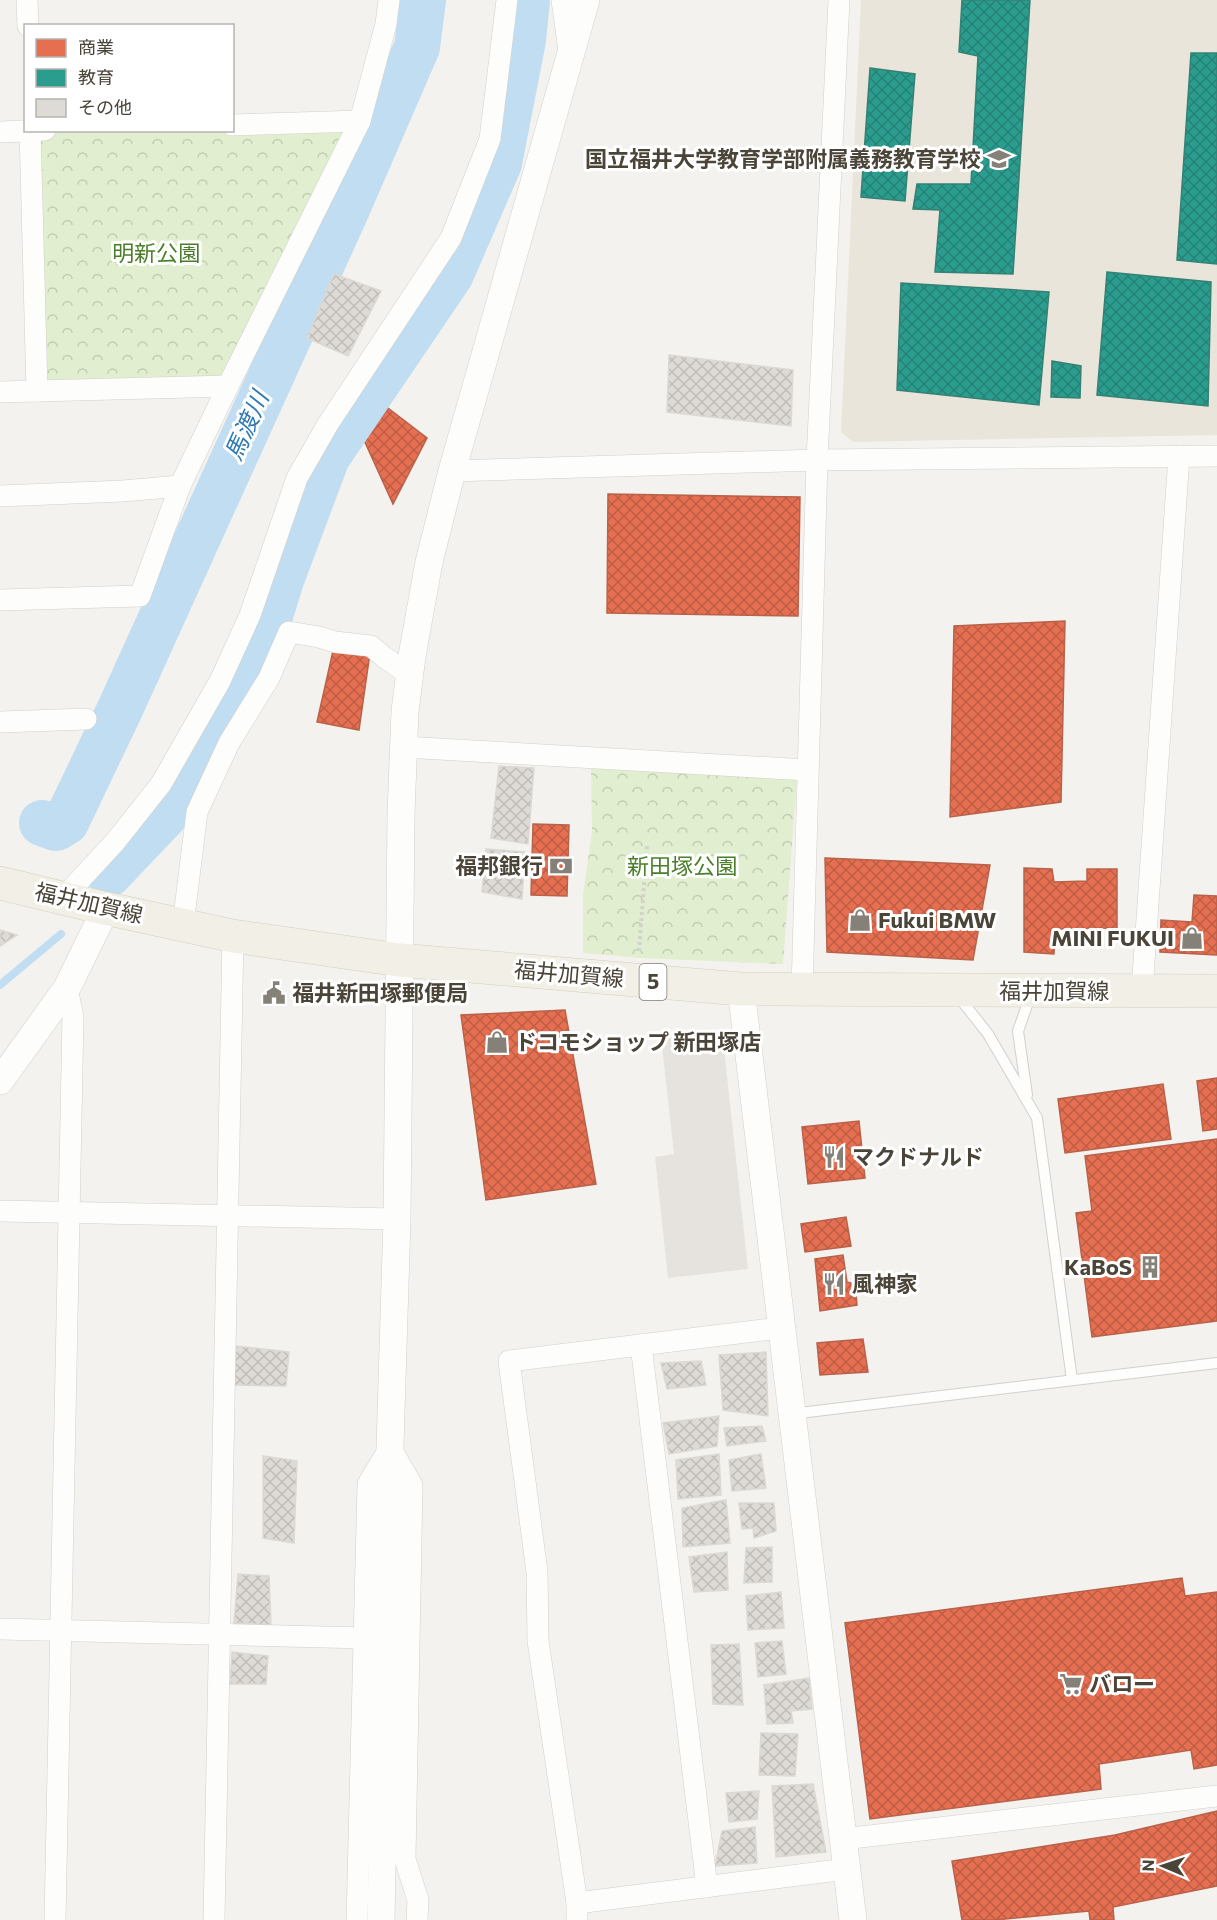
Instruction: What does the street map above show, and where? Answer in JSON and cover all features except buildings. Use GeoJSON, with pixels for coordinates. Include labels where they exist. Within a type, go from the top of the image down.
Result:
{"type":"FeatureCollection","features":[{"type":"Feature","properties":{"kind":"main road","name":"福井加賀線"},"geometry":{"type":"LineString","coordinates":[[0,883],[233,936],[399,960],[741,989],[1217,991]]}},
{"type":"Feature","properties":{"kind":"street"},"geometry":{"type":"LineString","coordinates":[[27,0],[28,24]]}},
{"type":"Feature","properties":{"kind":"street"},"geometry":{"type":"LineString","coordinates":[[0,600],[140,596],[180,486],[360,121],[386,24],[389,0]]}},
{"type":"Feature","properties":{"kind":"street"},"geometry":{"type":"LineString","coordinates":[[55,1920],[73,1017],[67,988],[85,903],[115,842],[161,784],[220,681],[250,615],[297,478],[328,424],[451,238],[490,139],[507,0]]}},
{"type":"Feature","properties":{"kind":"street"},"geometry":{"type":"LineString","coordinates":[[562,0],[570,58]]}},
{"type":"Feature","properties":{"kind":"street"},"geometry":{"type":"LineString","coordinates":[[381,1920],[397,1219],[403,747],[410,675],[429,562],[452,471],[586,0]]}},
{"type":"Feature","properties":{"kind":"street"},"geometry":{"type":"LineString","coordinates":[[802,990],[817,460],[839,0]]}},
{"type":"Feature","properties":{"kind":"street"},"geometry":{"type":"LineString","coordinates":[[234,124],[360,121]]}},
{"type":"Feature","properties":{"kind":"street"},"geometry":{"type":"LineString","coordinates":[[0,132],[24,131]]}},
{"type":"Feature","properties":{"kind":"street"},"geometry":{"type":"LineString","coordinates":[[30,132],[37,391]]}},
{"type":"Feature","properties":{"kind":"street"},"geometry":{"type":"LineString","coordinates":[[0,392],[228,386]]}},
{"type":"Feature","properties":{"kind":"street"},"geometry":{"type":"LineString","coordinates":[[1142,991],[1179,456]]}},
{"type":"Feature","properties":{"kind":"street"},"geometry":{"type":"LineString","coordinates":[[452,471],[817,460],[1217,456]]}},
{"type":"Feature","properties":{"kind":"street"},"geometry":{"type":"LineString","coordinates":[[0,496],[123,491],[180,486]]}},
{"type":"Feature","properties":{"kind":"street"},"geometry":{"type":"LineString","coordinates":[[183,925],[197,812],[229,743],[269,678],[289,632],[335,642],[371,646],[410,675]]}},
{"type":"Feature","properties":{"kind":"street"},"geometry":{"type":"LineString","coordinates":[[0,722],[86,719]]}},
{"type":"Feature","properties":{"kind":"street"},"geometry":{"type":"LineString","coordinates":[[403,747],[807,770]]}},
{"type":"Feature","properties":{"kind":"street"},"geometry":{"type":"LineString","coordinates":[[214,1920],[233,936]]}},
{"type":"Feature","properties":{"kind":"street"},"geometry":{"type":"LineString","coordinates":[[0,1081],[67,988]]}},
{"type":"Feature","properties":{"kind":"street"},"geometry":{"type":"LineString","coordinates":[[741,989],[853,1920]]}},
{"type":"Feature","properties":{"kind":"street"},"geometry":{"type":"LineString","coordinates":[[0,1211],[397,1219]]}},
{"type":"Feature","properties":{"kind":"street"},"geometry":{"type":"LineString","coordinates":[[780,1328],[509,1361],[537,1572],[538,1641],[577,1912],[707,1887],[846,1869]]}},
{"type":"Feature","properties":{"kind":"street"},"geometry":{"type":"LineString","coordinates":[[641,1345],[707,1887]]}},
{"type":"Feature","properties":{"kind":"street"},"geometry":{"type":"LineString","coordinates":[[357,1920],[368,1484],[390,1447]]}},
{"type":"Feature","properties":{"kind":"street"},"geometry":{"type":"LineString","coordinates":[[390,1447],[412,1485],[405,1859],[418,1900],[417,1920]]}},
{"type":"Feature","properties":{"kind":"street"},"geometry":{"type":"LineString","coordinates":[[0,1629],[364,1638]]}},
{"type":"Feature","properties":{"kind":"street"},"geometry":{"type":"LineString","coordinates":[[843,1839],[1217,1796]]}},
{"type":"Feature","properties":{"kind":"lane"},"geometry":{"type":"LineString","coordinates":[[954,990],[988,1034],[1037,1118],[1072,1380]]}},
{"type":"Feature","properties":{"kind":"lane"},"geometry":{"type":"LineString","coordinates":[[1028,1102],[1018,1031],[1032,991]]}},
{"type":"Feature","properties":{"kind":"lane"},"geometry":{"type":"LineString","coordinates":[[791,1414],[1217,1363]]}},
{"type":"Feature","properties":{"kind":"path"},"geometry":{"type":"LineString","coordinates":[[639,958],[647,846]]}},
{"type":"Feature","properties":{"kind":"shaded area"},"geometry":{"type":"Polygon","coordinates":[[[861,0],[1217,0],[1217,435],[853,442],[841,432],[861,0]]]}},
{"type":"Feature","properties":{"kind":"shaded area"},"geometry":{"type":"Polygon","coordinates":[[[722,1030],[748,1269],[668,1278],[655,1157],[674,1154],[661,1037],[722,1030]]]}},
{"type":"Feature","properties":{"kind":"green space","name":"明新公園"},"geometry":{"type":"Polygon","coordinates":[[[360,121],[228,386],[37,391],[30,132],[234,132],[234,130],[360,121]]]}},
{"type":"Feature","properties":{"kind":"green space","name":"新田塚公園"},"geometry":{"type":"Polygon","coordinates":[[[591,766],[797,779],[783,964],[639,958],[583,953],[583,895],[592,831],[591,766]]]}},
{"type":"Feature","properties":{"kind":"waterway","name":"馬渡川"},"geometry":{"type":"LineString","coordinates":[[42,823],[56,828],[66,822],[120,709],[346,211],[417,47],[423,0]]}},
{"type":"Feature","properties":{"kind":"waterway"},"geometry":{"type":"LineString","coordinates":[[109,874],[166,814],[253,670],[281,580],[327,457],[451,274],[499,163],[523,40],[527,0]]}},
{"type":"Feature","properties":{"kind":"waterway"},"geometry":{"type":"LineString","coordinates":[[0,985],[61,934]]}},
{"type":"Feature","properties":{"kind":"place","name":"国立福井大学教育学部附属義務教育学校"},"geometry":{"type":"Point","coordinates":[999,159]}},
{"type":"Feature","properties":{"kind":"place","name":"福邦銀行"},"geometry":{"type":"Point","coordinates":[561,866]}},
{"type":"Feature","properties":{"kind":"place","name":"Fukui BMW"},"geometry":{"type":"Point","coordinates":[860,920]}},
{"type":"Feature","properties":{"kind":"place","name":"MINI FUKUI"},"geometry":{"type":"Point","coordinates":[1192,938]}},
{"type":"Feature","properties":{"kind":"place","name":"福井新田塚郵便局"},"geometry":{"type":"Point","coordinates":[274,993]}},
{"type":"Feature","properties":{"kind":"place","name":"ドコモショップ 新田塚店"},"geometry":{"type":"Point","coordinates":[497,1042]}},
{"type":"Feature","properties":{"kind":"place","name":"マクドナルド"},"geometry":{"type":"Point","coordinates":[834,1157]}},
{"type":"Feature","properties":{"kind":"place","name":"KaBoS"},"geometry":{"type":"Point","coordinates":[1150,1267]}},
{"type":"Feature","properties":{"kind":"place","name":"風神家"},"geometry":{"type":"Point","coordinates":[834,1284]}},
{"type":"Feature","properties":{"kind":"place","name":"バロー"},"geometry":{"type":"Point","coordinates":[1071,1684]}}]}
